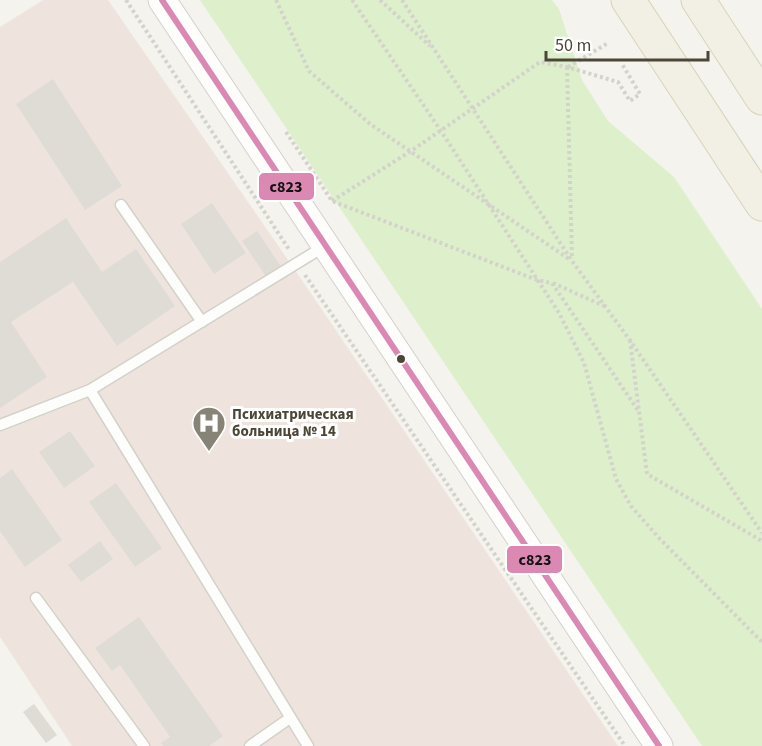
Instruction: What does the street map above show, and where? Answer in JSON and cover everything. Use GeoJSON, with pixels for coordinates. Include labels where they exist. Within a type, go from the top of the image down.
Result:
{"type":"FeatureCollection","features":[{"type":"Feature","properties":{"kind":"main road"},"geometry":{"type":"LineString","coordinates":[[628,0],[762,204]]}},
{"type":"Feature","properties":{"kind":"main road"},"geometry":{"type":"LineString","coordinates":[[698,0],[762,98]]}},
{"type":"Feature","properties":{"kind":"street"},"geometry":{"type":"LineString","coordinates":[[162,0],[659,746]]}},
{"type":"Feature","properties":{"kind":"street"},"geometry":{"type":"LineString","coordinates":[[719,138],[762,222]]}},
{"type":"Feature","properties":{"kind":"lane"},"geometry":{"type":"LineString","coordinates":[[121,205],[202,322]]}},
{"type":"Feature","properties":{"kind":"lane"},"geometry":{"type":"LineString","coordinates":[[0,425],[90,390],[325,245]]}},
{"type":"Feature","properties":{"kind":"lane"},"geometry":{"type":"LineString","coordinates":[[90,390],[308,746]]}},
{"type":"Feature","properties":{"kind":"lane"},"geometry":{"type":"LineString","coordinates":[[36,598],[144,746]]}},
{"type":"Feature","properties":{"kind":"lane"},"geometry":{"type":"LineString","coordinates":[[250,746],[290,718]]}},
{"type":"Feature","properties":{"kind":"path"},"geometry":{"type":"LineString","coordinates":[[126,0],[298,263],[625,746]]}},
{"type":"Feature","properties":{"kind":"path"},"geometry":{"type":"LineString","coordinates":[[276,0],[309,71],[370,124],[572,261]]}},
{"type":"Feature","properties":{"kind":"path"},"geometry":{"type":"LineString","coordinates":[[352,0],[441,131],[559,313],[584,363],[616,479],[631,506],[762,642]]}},
{"type":"Feature","properties":{"kind":"path"},"geometry":{"type":"LineString","coordinates":[[380,0],[434,50]]}},
{"type":"Feature","properties":{"kind":"path"},"geometry":{"type":"LineString","coordinates":[[402,0],[572,261],[629,339],[762,533]]}},
{"type":"Feature","properties":{"kind":"path"},"geometry":{"type":"LineString","coordinates":[[567,67],[608,43]]}},
{"type":"Feature","properties":{"kind":"path"},"geometry":{"type":"LineString","coordinates":[[332,201],[441,131],[540,62],[567,67],[618,82],[630,101],[640,94],[622,64]]}},
{"type":"Feature","properties":{"kind":"path"},"geometry":{"type":"LineString","coordinates":[[567,67],[572,261]]}},
{"type":"Feature","properties":{"kind":"path"},"geometry":{"type":"LineString","coordinates":[[286,132],[332,201],[537,280],[552,283],[605,306]]}},
{"type":"Feature","properties":{"kind":"path"},"geometry":{"type":"LineString","coordinates":[[552,283],[639,412]]}},
{"type":"Feature","properties":{"kind":"path"},"geometry":{"type":"LineString","coordinates":[[629,339],[647,474],[762,541]]}},
{"type":"Feature","properties":{"kind":"shaded area","name":"Психиатрическая больница № 14"},"geometry":{"type":"Polygon","coordinates":[[[43,0],[108,0],[293,267],[618,746],[72,746],[0,637],[0,27],[43,0]]]}},
{"type":"Feature","properties":{"kind":"green space"},"geometry":{"type":"Polygon","coordinates":[[[200,0],[552,0],[559,9],[582,80],[608,121],[674,177],[762,309],[762,746],[702,746],[200,0]]]}},
{"type":"Feature","properties":{"kind":"building"},"geometry":{"type":"Polygon","coordinates":[[[53,79],[122,186],[85,210],[16,104],[53,79]]]}},
{"type":"Feature","properties":{"kind":"building"},"geometry":{"type":"Polygon","coordinates":[[[212,203],[246,253],[214,274],[181,224],[212,203]]]}},
{"type":"Feature","properties":{"kind":"building"},"geometry":{"type":"Polygon","coordinates":[[[66,218],[102,272],[136,249],[175,306],[117,346],[73,282],[11,322],[47,377],[0,408],[0,262],[66,218]]]}},
{"type":"Feature","properties":{"kind":"building"},"geometry":{"type":"Polygon","coordinates":[[[257,231],[282,268],[267,278],[242,241],[257,231]]]}},
{"type":"Feature","properties":{"kind":"building"},"geometry":{"type":"Polygon","coordinates":[[[70,431],[95,466],[64,488],[39,452],[70,431]]]}},
{"type":"Feature","properties":{"kind":"building"},"geometry":{"type":"Polygon","coordinates":[[[12,469],[62,540],[25,567],[0,531],[0,478],[12,469]]]}},
{"type":"Feature","properties":{"kind":"building"},"geometry":{"type":"Polygon","coordinates":[[[116,483],[162,548],[135,567],[89,502],[116,483]]]}},
{"type":"Feature","properties":{"kind":"building"},"geometry":{"type":"Polygon","coordinates":[[[100,541],[113,559],[81,582],[68,565],[100,541]]]}},
{"type":"Feature","properties":{"kind":"building"},"geometry":{"type":"Polygon","coordinates":[[[139,617],[223,736],[209,746],[163,746],[161,743],[170,737],[120,665],[112,671],[95,648],[139,617]]]}},
{"type":"Feature","properties":{"kind":"building"},"geometry":{"type":"Polygon","coordinates":[[[34,704],[57,735],[46,743],[23,712],[34,704]]]}},
{"type":"Feature","properties":{"kind":"transit line","name":"с823"},"geometry":{"type":"LineString","coordinates":[[162,0],[659,746]]}},
{"type":"Feature","properties":{"kind":"place","name":"Психиатрическая больница № 14"},"geometry":{"type":"Point","coordinates":[209,452]}}]}
